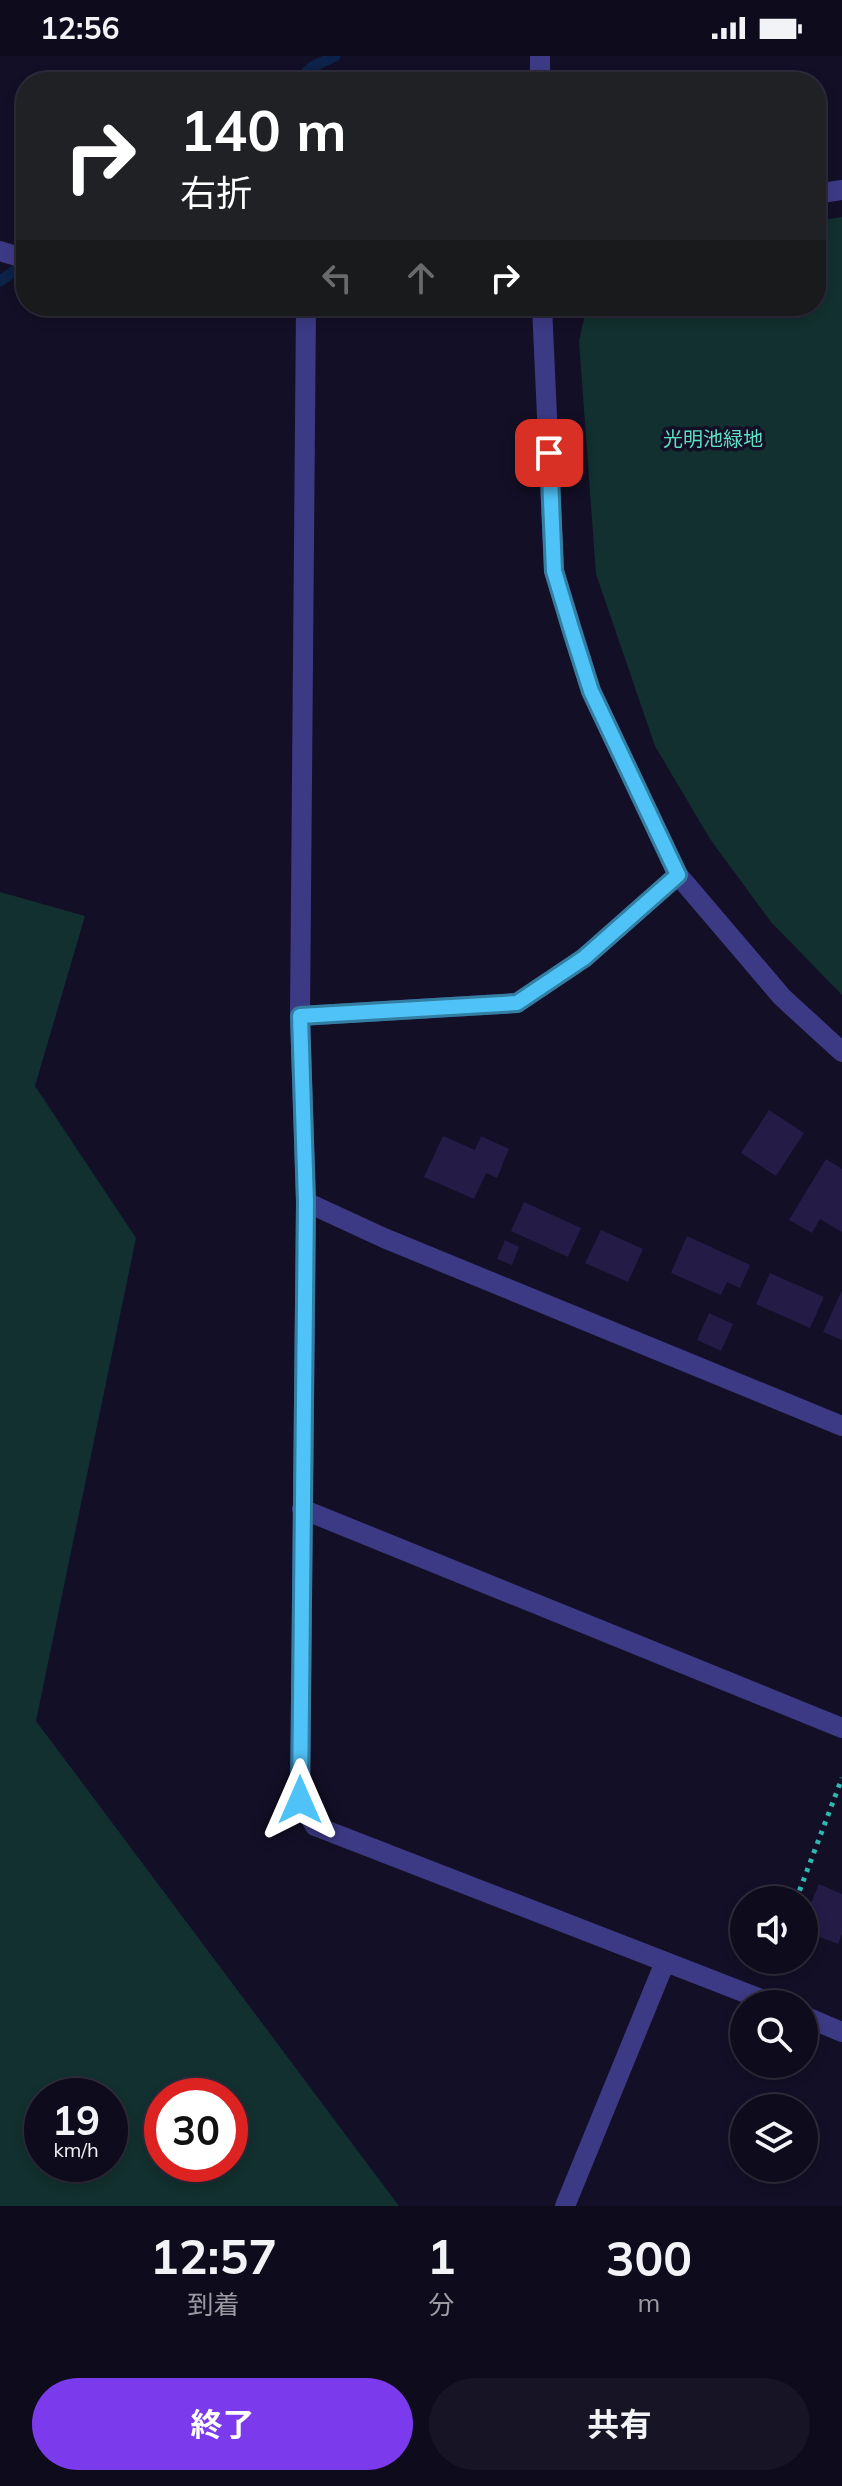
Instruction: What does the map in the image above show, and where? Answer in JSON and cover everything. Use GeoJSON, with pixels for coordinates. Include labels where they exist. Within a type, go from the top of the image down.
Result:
{"type":"FeatureCollection","features":[{"type":"Feature","properties":{"kind":"street"},"geometry":{"type":"LineString","coordinates":[[306,316],[300,1016],[306,1202],[300,1800],[315,1826],[738,1990]]}},
{"type":"Feature","properties":{"kind":"street"},"geometry":{"type":"LineString","coordinates":[[542,316],[554,571],[591,691],[678,875],[782,997],[842,1052]]}},
{"type":"Feature","properties":{"kind":"street"},"geometry":{"type":"LineString","coordinates":[[300,1016],[517,1003],[584,958],[678,875]]}},
{"type":"Feature","properties":{"kind":"street"},"geometry":{"type":"LineString","coordinates":[[306,1202],[842,1426]]}},
{"type":"Feature","properties":{"kind":"street"},"geometry":{"type":"LineString","coordinates":[[302,1509],[842,1728]]}},
{"type":"Feature","properties":{"kind":"street"},"geometry":{"type":"LineString","coordinates":[[565,2206],[665,1962]]}},
{"type":"Feature","properties":{"kind":"street"},"geometry":{"type":"LineString","coordinates":[[818,2022],[842,2032]]}},
{"type":"Feature","properties":{"kind":"path"},"geometry":{"type":"LineString","coordinates":[[801,1886],[842,1778]]}},
{"type":"Feature","properties":{"kind":"green space","name":"光明池緑地"},"geometry":{"type":"Polygon","coordinates":[[[842,217],[842,995],[771,922],[710,839],[655,746],[596,574],[579,341],[585,316],[826,316],[826,219],[842,217]]]}},
{"type":"Feature","properties":{"kind":"green space"},"geometry":{"type":"Polygon","coordinates":[[[0,892],[85,916],[35,1086],[136,1238],[36,1721],[399,2206],[0,2206],[0,892]]]}},
{"type":"Feature","properties":{"kind":"building"},"geometry":{"type":"Polygon","coordinates":[[[769,1110],[804,1133],[776,1176],[741,1153],[769,1110]]]}},
{"type":"Feature","properties":{"kind":"building"},"geometry":{"type":"Polygon","coordinates":[[[443,1136],[475,1150],[481,1136],[509,1149],[497,1178],[486,1173],[474,1199],[424,1177],[443,1136]]]}},
{"type":"Feature","properties":{"kind":"building"},"geometry":{"type":"Polygon","coordinates":[[[826,1159],[842,1169],[842,1232],[820,1219],[812,1233],[789,1220],[826,1159]]]}},
{"type":"Feature","properties":{"kind":"building"},"geometry":{"type":"Polygon","coordinates":[[[524,1202],[581,1228],[568,1257],[511,1231],[524,1202]]]}},
{"type":"Feature","properties":{"kind":"building"},"geometry":{"type":"Polygon","coordinates":[[[601,1230],[643,1249],[628,1282],[585,1263],[601,1230]]]}},
{"type":"Feature","properties":{"kind":"building"},"geometry":{"type":"Polygon","coordinates":[[[687,1236],[750,1265],[740,1288],[727,1282],[721,1295],[671,1273],[687,1236]]]}},
{"type":"Feature","properties":{"kind":"building"},"geometry":{"type":"Polygon","coordinates":[[[505,1240],[519,1247],[512,1265],[497,1259],[505,1240]]]}},
{"type":"Feature","properties":{"kind":"building"},"geometry":{"type":"Polygon","coordinates":[[[770,1273],[824,1297],[810,1328],[756,1304],[770,1273]]]}},
{"type":"Feature","properties":{"kind":"building"},"geometry":{"type":"Polygon","coordinates":[[[842,1290],[842,1340],[823,1332],[842,1290]]]}},
{"type":"Feature","properties":{"kind":"building"},"geometry":{"type":"Polygon","coordinates":[[[709,1313],[733,1324],[721,1351],[697,1340],[709,1313]]]}},
{"type":"Feature","properties":{"kind":"building"},"geometry":{"type":"Polygon","coordinates":[[[819,1884],[842,1894],[842,1934],[838,1944],[818,1936],[819,1884]]]}},
{"type":"Feature","properties":{"kind":"waterway"},"geometry":{"type":"LineString","coordinates":[[307,72],[335,56]]}},
{"type":"Feature","properties":{"kind":"waterway"},"geometry":{"type":"LineString","coordinates":[[0,281],[16,270]]}},
{"type":"Feature","properties":{"kind":"route"},"geometry":{"type":"LineString","coordinates":[[300,1800],[306,1202],[300,1016],[517,1003],[584,958],[678,875],[591,691],[572,631],[554,571],[549,453]]}}]}
